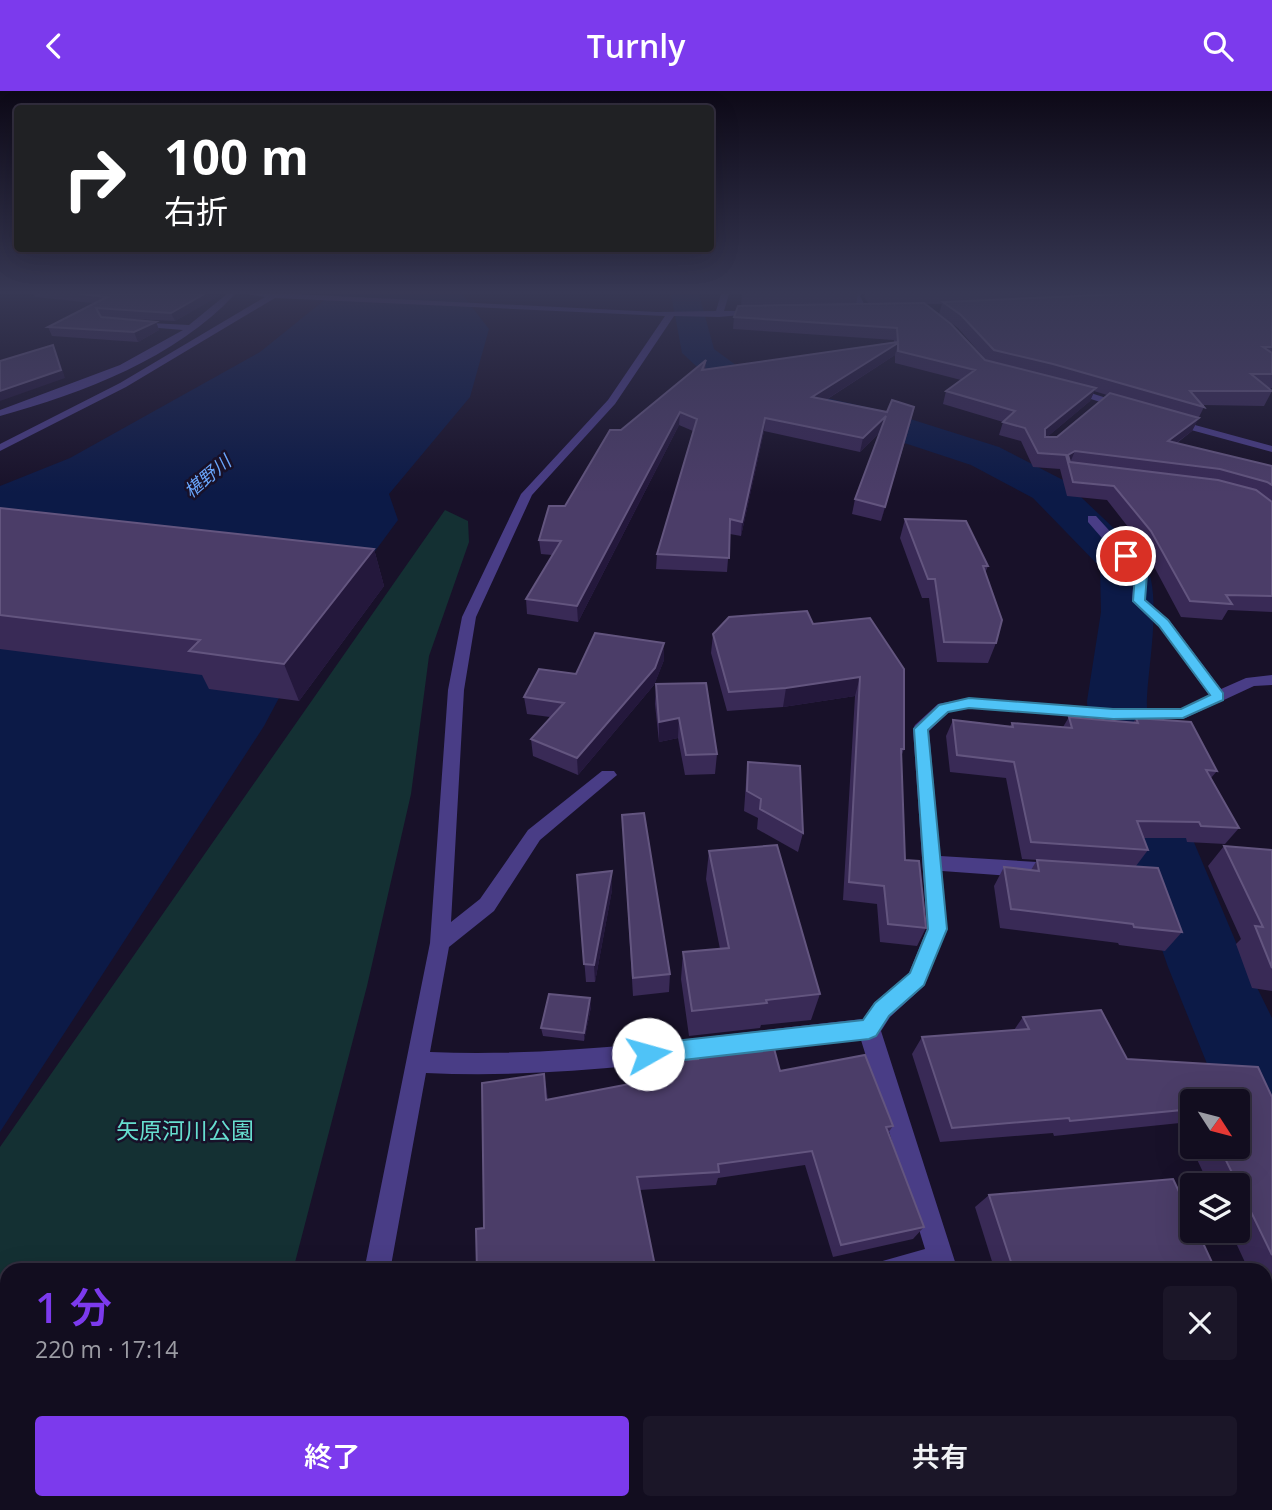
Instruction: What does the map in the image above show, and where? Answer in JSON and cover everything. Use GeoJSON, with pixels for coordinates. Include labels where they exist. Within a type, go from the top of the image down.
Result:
{"type":"FeatureCollection","features":[{"type":"Feature","properties":{"kind":"street"},"geometry":{"type":"LineString","coordinates":[[0,413],[85,383],[138,360]]}},
{"type":"Feature","properties":{"kind":"street"},"geometry":{"type":"LineString","coordinates":[[0,448],[164,360]]}},
{"type":"Feature","properties":{"kind":"street"},"geometry":{"type":"LineString","coordinates":[[379,1263],[440,943],[456,690],[469,617],[527,493],[612,402],[637,360]]}},
{"type":"Feature","properties":{"kind":"street"},"geometry":{"type":"LineString","coordinates":[[1056,385],[1129,408]]}},
{"type":"Feature","properties":{"kind":"street"},"geometry":{"type":"LineString","coordinates":[[1093,408],[1102,400]]}},
{"type":"Feature","properties":{"kind":"street"},"geometry":{"type":"LineString","coordinates":[[1168,420],[1272,449]]}},
{"type":"Feature","properties":{"kind":"street"},"geometry":{"type":"LineString","coordinates":[[1091,519],[1141,574],[1139,601],[1164,623],[1218,697]]}},
{"type":"Feature","properties":{"kind":"street"},"geometry":{"type":"LineString","coordinates":[[418,1062],[468,1066],[593,1061],[869,1029],[882,1010],[917,979],[937,929],[921,729],[944,708],[969,703],[1113,714],[1183,714],[1251,681],[1272,680]]}},
{"type":"Feature","properties":{"kind":"street"},"geometry":{"type":"LineString","coordinates":[[440,943],[487,905],[534,835],[608,775]]}},
{"type":"Feature","properties":{"kind":"street"},"geometry":{"type":"LineString","coordinates":[[932,863],[1076,873]]}},
{"type":"Feature","properties":{"kind":"street"},"geometry":{"type":"LineString","coordinates":[[869,1029],[942,1263]]}},
{"type":"Feature","properties":{"kind":"green space","name":"矢原河川公園"},"geometry":{"type":"Polygon","coordinates":[[[445,510],[468,521],[469,542],[429,656],[411,794],[367,986],[295,1263],[0,1263],[0,1147],[445,510]]]}},
{"type":"Feature","properties":{"kind":"water","name":"椹野川"},"geometry":{"type":"Polygon","coordinates":[[[245,360],[480,360],[470,397],[389,494],[398,520],[311,638],[264,726],[0,1132],[0,486],[70,458],[245,360]]]}},
{"type":"Feature","properties":{"kind":"building"},"geometry":{"type":"Polygon","coordinates":[[[58,360],[61,370],[0,391],[0,361],[58,360]]]}},
{"type":"Feature","properties":{"kind":"building"},"geometry":{"type":"Polygon","coordinates":[[[706,360],[702,370],[770,360],[871,360],[812,397],[887,412],[892,400],[914,407],[885,507],[855,499],[886,416],[863,438],[765,418],[742,522],[730,519],[729,558],[657,554],[697,419],[680,412],[577,606],[526,599],[561,541],[539,540],[549,506],[565,506],[610,430],[621,430],[706,360]]]}},
{"type":"Feature","properties":{"kind":"building"},"geometry":{"type":"Polygon","coordinates":[[[935,360],[986,360],[1096,388],[1045,429],[1045,437],[1057,437],[1110,393],[1199,418],[1168,441],[1272,466],[1272,485],[1220,469],[1075,451],[1068,455],[1070,462],[1218,480],[1256,490],[1272,502],[1272,596],[1226,595],[1232,604],[1190,601],[1151,531],[1114,486],[1073,482],[1066,455],[1038,453],[1025,428],[1003,422],[1015,411],[946,391],[975,370],[935,360]]]}},
{"type":"Feature","properties":{"kind":"building"},"geometry":{"type":"Polygon","coordinates":[[[1037,360],[1272,360],[1272,374],[1251,374],[1272,391],[1190,391],[1204,407],[1037,360]]]}},
{"type":"Feature","properties":{"kind":"building"},"geometry":{"type":"Polygon","coordinates":[[[0,508],[374,549],[284,664],[189,651],[200,640],[0,615],[0,508]]]}},
{"type":"Feature","properties":{"kind":"building"},"geometry":{"type":"Polygon","coordinates":[[[905,519],[966,521],[988,566],[983,566],[1002,620],[996,643],[944,642],[935,579],[928,579],[905,519]]]}},
{"type":"Feature","properties":{"kind":"building"},"geometry":{"type":"Polygon","coordinates":[[[807,611],[813,624],[870,618],[904,669],[904,749],[901,749],[905,860],[919,861],[926,928],[888,924],[884,886],[849,882],[860,677],[786,688],[729,692],[713,634],[729,617],[807,611]]]}},
{"type":"Feature","properties":{"kind":"building"},"geometry":{"type":"Polygon","coordinates":[[[595,633],[664,643],[655,668],[577,758],[531,739],[564,703],[524,697],[539,669],[576,674],[595,633]]]}},
{"type":"Feature","properties":{"kind":"building"},"geometry":{"type":"Polygon","coordinates":[[[706,683],[717,754],[686,755],[679,718],[659,722],[656,684],[706,683]]]}},
{"type":"Feature","properties":{"kind":"building"},"geometry":{"type":"Polygon","coordinates":[[[1069,717],[1138,723],[1136,718],[1191,722],[1217,771],[1206,770],[1239,828],[1201,826],[1199,822],[1137,821],[1148,850],[1031,842],[1014,762],[957,755],[953,720],[1013,727],[1012,723],[1072,728],[1069,717]]]}},
{"type":"Feature","properties":{"kind":"building"},"geometry":{"type":"Polygon","coordinates":[[[748,762],[800,766],[803,833],[760,809],[761,799],[747,791],[748,762]]]}},
{"type":"Feature","properties":{"kind":"building"},"geometry":{"type":"Polygon","coordinates":[[[644,813],[670,974],[633,978],[622,815],[644,813]]]}},
{"type":"Feature","properties":{"kind":"building"},"geometry":{"type":"Polygon","coordinates":[[[777,845],[820,994],[692,1011],[683,952],[729,948],[709,851],[777,845]]]}},
{"type":"Feature","properties":{"kind":"building"},"geometry":{"type":"Polygon","coordinates":[[[1224,846],[1272,850],[1272,968],[1255,926],[1263,927],[1224,846]]]}},
{"type":"Feature","properties":{"kind":"building"},"geometry":{"type":"Polygon","coordinates":[[[1037,860],[1158,868],[1182,932],[1011,909],[1004,867],[1039,871],[1037,860]]]}},
{"type":"Feature","properties":{"kind":"building"},"geometry":{"type":"Polygon","coordinates":[[[612,871],[594,965],[584,964],[577,875],[612,871]]]}},
{"type":"Feature","properties":{"kind":"building"},"geometry":{"type":"Polygon","coordinates":[[[549,994],[590,998],[584,1033],[541,1028],[549,994]]]}},
{"type":"Feature","properties":{"kind":"building"},"geometry":{"type":"Polygon","coordinates":[[[1101,1010],[1127,1059],[1258,1067],[1272,1097],[1272,1255],[1250,1210],[1250,1173],[1232,1173],[1225,1159],[1250,1159],[1250,1089],[1180,1089],[1180,1110],[1070,1121],[1069,1118],[952,1128],[922,1037],[1029,1029],[1023,1017],[1101,1010]]]}},
{"type":"Feature","properties":{"kind":"building"},"geometry":{"type":"Polygon","coordinates":[[[771,1037],[780,1071],[865,1055],[893,1126],[886,1127],[924,1227],[841,1245],[812,1151],[718,1164],[719,1172],[637,1177],[654,1263],[477,1263],[476,1229],[484,1228],[482,1083],[544,1074],[546,1100],[640,1082],[638,1063],[698,1059],[696,1051],[733,1046],[733,1043],[728,1042],[771,1037]]]}},
{"type":"Feature","properties":{"kind":"building"},"geometry":{"type":"Polygon","coordinates":[[[1173,1179],[1180,1194],[1180,1243],[1203,1243],[1212,1263],[1011,1263],[989,1195],[1173,1179]]]}},
{"type":"Feature","properties":{"kind":"waterway"},"geometry":{"type":"LineString","coordinates":[[708,360],[735,382],[757,393],[874,420],[985,456],[1048,489],[1124,564],[1127,612],[1117,701],[1120,740],[1207,967],[1272,1114]]}},
{"type":"Feature","properties":{"kind":"route"},"geometry":{"type":"LineString","coordinates":[[648,1054],[869,1029],[882,1010],[917,979],[937,929],[921,729],[944,708],[969,703],[1113,714],[1183,714],[1218,697],[1164,623],[1139,601],[1141,574],[1126,556]]}}]}
